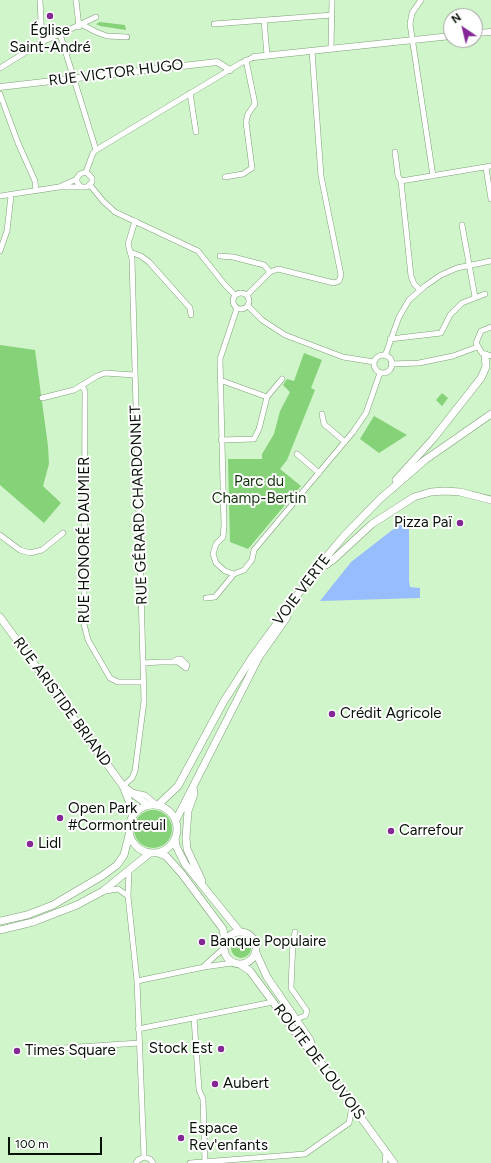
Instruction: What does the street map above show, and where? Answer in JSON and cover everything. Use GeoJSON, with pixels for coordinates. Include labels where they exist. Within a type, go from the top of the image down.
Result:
{"type":"FeatureCollection","features":[{"type":"Feature","properties":{"kind":"main road"},"geometry":{"type":"LineString","coordinates":[[380,499],[382,493],[433,440],[481,378],[486,367],[488,355]]}},
{"type":"Feature","properties":{"kind":"main road","name":"VOIE VERTE"},"geometry":{"type":"LineString","coordinates":[[157,805],[178,786],[224,701],[270,632],[323,561],[343,537],[380,499],[425,460],[491,414]]}},
{"type":"Feature","properties":{"kind":"main road","name":"VOIE VERTE"},"geometry":{"type":"LineString","coordinates":[[176,820],[259,657],[326,565],[365,519],[398,488],[428,463],[491,419]]}},
{"type":"Feature","properties":{"kind":"main road"},"geometry":{"type":"LineString","coordinates":[[326,565],[372,524],[414,497],[431,492],[445,491],[460,492],[491,500]]}},
{"type":"Feature","properties":{"kind":"main road","name":"RUE ARISTIDE BRIAND"},"geometry":{"type":"LineString","coordinates":[[0,617],[123,786],[130,801],[132,816]]}},
{"type":"Feature","properties":{"kind":"main road","name":"RUE ARISTIDE BRIAND"},"geometry":{"type":"LineString","coordinates":[[123,786],[148,805]]}},
{"type":"Feature","properties":{"kind":"main road"},"geometry":{"type":"LineString","coordinates":[[192,787],[194,794],[188,811],[186,838],[187,849],[202,880],[200,885]]}},
{"type":"Feature","properties":{"kind":"main road"},"geometry":{"type":"LineString","coordinates":[[0,921],[27,915],[53,905],[102,876],[117,865],[124,855],[129,835],[129,822],[132,816],[136,810],[148,805],[157,805],[172,813],[176,820],[177,833],[175,839],[171,845],[158,853]]}},
{"type":"Feature","properties":{"kind":"main road"},"geometry":{"type":"LineString","coordinates":[[129,835],[136,847],[150,853],[158,853],[166,856],[182,874],[223,930],[224,945],[226,957],[232,963],[241,965],[250,961],[256,953],[253,939],[248,934],[240,932],[231,935],[224,945]]}},
{"type":"Feature","properties":{"kind":"main road"},"geometry":{"type":"LineString","coordinates":[[175,839],[176,846],[185,864],[200,885],[240,932]]}},
{"type":"Feature","properties":{"kind":"main road"},"geometry":{"type":"LineString","coordinates":[[0,930],[33,922],[77,905],[103,891],[150,853]]}},
{"type":"Feature","properties":{"kind":"main road","name":"ROUTE DE LOUVOIS"},"geometry":{"type":"LineString","coordinates":[[256,953],[267,977],[310,1040],[314,1053]]}},
{"type":"Feature","properties":{"kind":"main road","name":"ROUTE DE LOUVOIS"},"geometry":{"type":"LineString","coordinates":[[241,965],[250,971],[304,1044],[314,1053],[394,1163]]}},
{"type":"Feature","properties":{"kind":"street"},"geometry":{"type":"LineString","coordinates":[[40,0],[42,42]]}},
{"type":"Feature","properties":{"kind":"street"},"geometry":{"type":"LineString","coordinates":[[76,0],[81,26]]}},
{"type":"Feature","properties":{"kind":"street"},"geometry":{"type":"LineString","coordinates":[[331,48],[332,0]]}},
{"type":"Feature","properties":{"kind":"street"},"geometry":{"type":"LineString","coordinates":[[421,0],[411,17],[433,176]]}},
{"type":"Feature","properties":{"kind":"street"},"geometry":{"type":"LineString","coordinates":[[214,24],[332,15]]}},
{"type":"Feature","properties":{"kind":"street"},"geometry":{"type":"LineString","coordinates":[[0,68],[42,42],[81,26],[96,17]]}},
{"type":"Feature","properties":{"kind":"street"},"geometry":{"type":"LineString","coordinates":[[264,20],[267,55]]}},
{"type":"Feature","properties":{"kind":"street"},"geometry":{"type":"LineString","coordinates":[[81,26],[107,36],[127,37]]}},
{"type":"Feature","properties":{"kind":"street"},"geometry":{"type":"LineString","coordinates":[[60,34],[96,150]]}},
{"type":"Feature","properties":{"kind":"street"},"geometry":{"type":"LineString","coordinates":[[86,172],[91,157],[96,150],[246,60],[267,55],[443,37]]}},
{"type":"Feature","properties":{"kind":"street"},"geometry":{"type":"LineString","coordinates":[[247,295],[270,272],[278,269],[334,283],[339,281],[341,275],[321,176],[312,51]]}},
{"type":"Feature","properties":{"kind":"street"},"geometry":{"type":"LineString","coordinates":[[225,177],[243,174],[252,168],[246,122],[248,114],[255,104],[246,60]]}},
{"type":"Feature","properties":{"kind":"street","name":"RUE VICTOR HUGO"},"geometry":{"type":"LineString","coordinates":[[0,87],[217,62],[230,70]]}},
{"type":"Feature","properties":{"kind":"street"},"geometry":{"type":"LineString","coordinates":[[0,94],[18,143],[35,181],[36,191]]}},
{"type":"Feature","properties":{"kind":"street"},"geometry":{"type":"LineString","coordinates":[[190,94],[196,132]]}},
{"type":"Feature","properties":{"kind":"street"},"geometry":{"type":"LineString","coordinates":[[395,152],[398,176],[401,181],[411,276],[414,284],[420,290]]}},
{"type":"Feature","properties":{"kind":"street"},"geometry":{"type":"LineString","coordinates":[[401,181],[489,167],[491,199]]}},
{"type":"Feature","properties":{"kind":"street"},"geometry":{"type":"LineString","coordinates":[[59,187],[77,179],[80,174],[86,172]]}},
{"type":"Feature","properties":{"kind":"street"},"geometry":{"type":"LineString","coordinates":[[86,172],[92,178],[90,185]]}},
{"type":"Feature","properties":{"kind":"street"},"geometry":{"type":"LineString","coordinates":[[77,179],[81,187]]}},
{"type":"Feature","properties":{"kind":"street"},"geometry":{"type":"LineString","coordinates":[[0,196],[11,196],[59,187],[81,187],[90,185]]}},
{"type":"Feature","properties":{"kind":"street"},"geometry":{"type":"LineString","coordinates":[[90,185],[103,201],[115,212],[198,251],[225,285],[235,295]]}},
{"type":"Feature","properties":{"kind":"street"},"geometry":{"type":"LineString","coordinates":[[0,251],[7,231],[11,196]]}},
{"type":"Feature","properties":{"kind":"street","name":"RUE GÉRARD CHARDONNET"},"geometry":{"type":"LineString","coordinates":[[123,786],[132,778],[135,771],[144,701],[132,261],[128,244],[136,221]]}},
{"type":"Feature","properties":{"kind":"street"},"geometry":{"type":"LineString","coordinates":[[462,225],[475,297]]}},
{"type":"Feature","properties":{"kind":"street"},"geometry":{"type":"LineString","coordinates":[[130,252],[141,256],[149,262],[190,308],[191,316]]}},
{"type":"Feature","properties":{"kind":"street"},"geometry":{"type":"LineString","coordinates":[[220,256],[233,257],[264,265],[270,272]]}},
{"type":"Feature","properties":{"kind":"street"},"geometry":{"type":"LineString","coordinates":[[385,356],[399,317],[409,300],[420,290],[441,275],[457,268],[491,261]]}},
{"type":"Feature","properties":{"kind":"street"},"geometry":{"type":"LineString","coordinates":[[235,295],[243,292],[250,299],[248,306],[242,309],[237,308]]}},
{"type":"Feature","properties":{"kind":"street"},"geometry":{"type":"LineString","coordinates":[[390,339],[441,333],[450,314],[462,303],[485,294]]}},
{"type":"Feature","properties":{"kind":"street"},"geometry":{"type":"LineString","coordinates":[[235,295],[233,302],[237,308]]}},
{"type":"Feature","properties":{"kind":"street"},"geometry":{"type":"LineString","coordinates":[[248,306],[262,320],[285,335],[343,357],[374,362]]}},
{"type":"Feature","properties":{"kind":"street"},"geometry":{"type":"LineString","coordinates":[[234,574],[225,571],[216,563],[213,554],[216,544],[223,537],[220,380],[222,350],[237,308]]}},
{"type":"Feature","properties":{"kind":"street"},"geometry":{"type":"LineString","coordinates":[[477,347],[478,334],[484,328],[491,327]]}},
{"type":"Feature","properties":{"kind":"street"},"geometry":{"type":"LineString","coordinates":[[477,347],[488,355]]}},
{"type":"Feature","properties":{"kind":"street"},"geometry":{"type":"LineString","coordinates":[[391,364],[419,363],[453,356],[477,347]]}},
{"type":"Feature","properties":{"kind":"street"},"geometry":{"type":"LineString","coordinates":[[385,356],[390,359],[391,364],[388,371],[380,372],[374,367],[374,362],[377,357],[385,356]]}},
{"type":"Feature","properties":{"kind":"street"},"geometry":{"type":"LineString","coordinates":[[206,598],[215,597],[234,574],[244,570],[252,560],[254,550],[344,442],[366,413],[380,372]]}},
{"type":"Feature","properties":{"kind":"street"},"geometry":{"type":"LineString","coordinates":[[42,398],[74,390],[96,376],[105,373],[134,374]]}},
{"type":"Feature","properties":{"kind":"street"},"geometry":{"type":"LineString","coordinates":[[221,440],[254,439],[259,429],[267,397],[282,379]]}},
{"type":"Feature","properties":{"kind":"street"},"geometry":{"type":"LineString","coordinates":[[220,380],[267,397]]}},
{"type":"Feature","properties":{"kind":"street","name":"RUE HONORÉ DAUMIER"},"geometry":{"type":"LineString","coordinates":[[82,386],[85,391],[84,624],[88,640],[110,678],[118,682],[144,682]]}},
{"type":"Feature","properties":{"kind":"street"},"geometry":{"type":"LineString","coordinates":[[322,414],[324,424],[344,442]]}},
{"type":"Feature","properties":{"kind":"street"},"geometry":{"type":"LineString","coordinates":[[297,454],[319,473]]}},
{"type":"Feature","properties":{"kind":"street"},"geometry":{"type":"LineString","coordinates":[[0,535],[20,550],[30,553],[42,550],[62,533]]}},
{"type":"Feature","properties":{"kind":"street"},"geometry":{"type":"LineString","coordinates":[[144,663],[173,662]]}},
{"type":"Feature","properties":{"kind":"street"},"geometry":{"type":"LineString","coordinates":[[132,792],[145,795],[157,805]]}},
{"type":"Feature","properties":{"kind":"street"},"geometry":{"type":"LineString","coordinates":[[129,869],[128,896],[137,981],[144,1157]]}},
{"type":"Feature","properties":{"kind":"street"},"geometry":{"type":"LineString","coordinates":[[77,905],[108,890],[118,889],[128,896]]}},
{"type":"Feature","properties":{"kind":"street"},"geometry":{"type":"LineString","coordinates":[[295,932],[293,940],[291,988],[307,1011],[304,1016],[296,1019]]}},
{"type":"Feature","properties":{"kind":"street"},"geometry":{"type":"LineString","coordinates":[[204,966],[224,945]]}},
{"type":"Feature","properties":{"kind":"street"},"geometry":{"type":"LineString","coordinates":[[137,981],[204,966],[232,963]]}},
{"type":"Feature","properties":{"kind":"street"},"geometry":{"type":"LineString","coordinates":[[138,1029],[273,1002]]}},
{"type":"Feature","properties":{"kind":"street"},"geometry":{"type":"LineString","coordinates":[[194,1018],[199,1090],[202,1098],[205,1162]]}},
{"type":"Feature","properties":{"kind":"street"},"geometry":{"type":"LineString","coordinates":[[48,1049],[139,1043]]}},
{"type":"Feature","properties":{"kind":"street"},"geometry":{"type":"LineString","coordinates":[[190,1163],[305,1154],[348,1123],[352,1107]]}},
{"type":"Feature","properties":{"kind":"street"},"geometry":{"type":"LineString","coordinates":[[385,1163],[386,1152]]}},
{"type":"Feature","properties":{"kind":"street"},"geometry":{"type":"LineString","coordinates":[[136,1163],[144,1157],[150,1159],[152,1163]]}},
{"type":"Feature","properties":{"kind":"green space"},"geometry":{"type":"Polygon","coordinates":[[[100,22],[125,25],[126,30],[96,24],[100,22]]]}},
{"type":"Feature","properties":{"kind":"green space"},"geometry":{"type":"Polygon","coordinates":[[[0,345],[35,350],[48,446],[49,464],[43,486],[61,503],[44,523],[0,485],[0,345]]]}},
{"type":"Feature","properties":{"kind":"green space","name":"Parc du Champ-Bertin"},"geometry":{"type":"Polygon","coordinates":[[[304,353],[322,360],[311,388],[315,390],[287,460],[280,469],[301,486],[248,549],[230,542],[228,459],[262,459],[262,454],[274,434],[280,411],[290,392],[283,385],[287,379],[294,381],[304,353]]]}},
{"type":"Feature","properties":{"kind":"green space"},"geometry":{"type":"Polygon","coordinates":[[[442,393],[448,398],[442,406],[436,400],[442,393]]]}},
{"type":"Feature","properties":{"kind":"green space"},"geometry":{"type":"Polygon","coordinates":[[[374,416],[407,435],[379,453],[360,439],[374,416]]]}},
{"type":"Feature","properties":{"kind":"green space"},"geometry":{"type":"Polygon","coordinates":[[[153,810],[163,813],[169,819],[172,829],[169,839],[163,845],[153,848],[143,845],[137,839],[134,829],[137,819],[143,813],[153,810]]]}},
{"type":"Feature","properties":{"kind":"green space"},"geometry":{"type":"Polygon","coordinates":[[[241,938],[248,941],[251,948],[248,955],[241,958],[234,955],[231,948],[234,941],[241,938]]]}},
{"type":"Feature","properties":{"kind":"water"},"geometry":{"type":"Polygon","coordinates":[[[409,517],[409,580],[410,587],[420,588],[420,598],[320,601],[351,562],[409,517]]]}},
{"type":"Feature","properties":{"kind":"place","name":"Église Saint-André"},"geometry":{"type":"Point","coordinates":[50,16]}},
{"type":"Feature","properties":{"kind":"place","name":"Pizza Paï"},"geometry":{"type":"Point","coordinates":[460,523]}},
{"type":"Feature","properties":{"kind":"place","name":"Crédit Agricole"},"geometry":{"type":"Point","coordinates":[332,714]}},
{"type":"Feature","properties":{"kind":"place","name":"Open Park #Cormontreuil"},"geometry":{"type":"Point","coordinates":[60,818]}},
{"type":"Feature","properties":{"kind":"place","name":"Carrefour"},"geometry":{"type":"Point","coordinates":[391,831]}},
{"type":"Feature","properties":{"kind":"place","name":"Lidl"},"geometry":{"type":"Point","coordinates":[30,844]}},
{"type":"Feature","properties":{"kind":"place","name":"Banque Populaire"},"geometry":{"type":"Point","coordinates":[202,942]}},
{"type":"Feature","properties":{"kind":"place","name":"Stock Est"},"geometry":{"type":"Point","coordinates":[221,1049]}},
{"type":"Feature","properties":{"kind":"place","name":"Times Square"},"geometry":{"type":"Point","coordinates":[17,1051]}},
{"type":"Feature","properties":{"kind":"place","name":"Aubert"},"geometry":{"type":"Point","coordinates":[215,1084]}},
{"type":"Feature","properties":{"kind":"place","name":"Espace Rev'enfants"},"geometry":{"type":"Point","coordinates":[181,1138]}}]}
